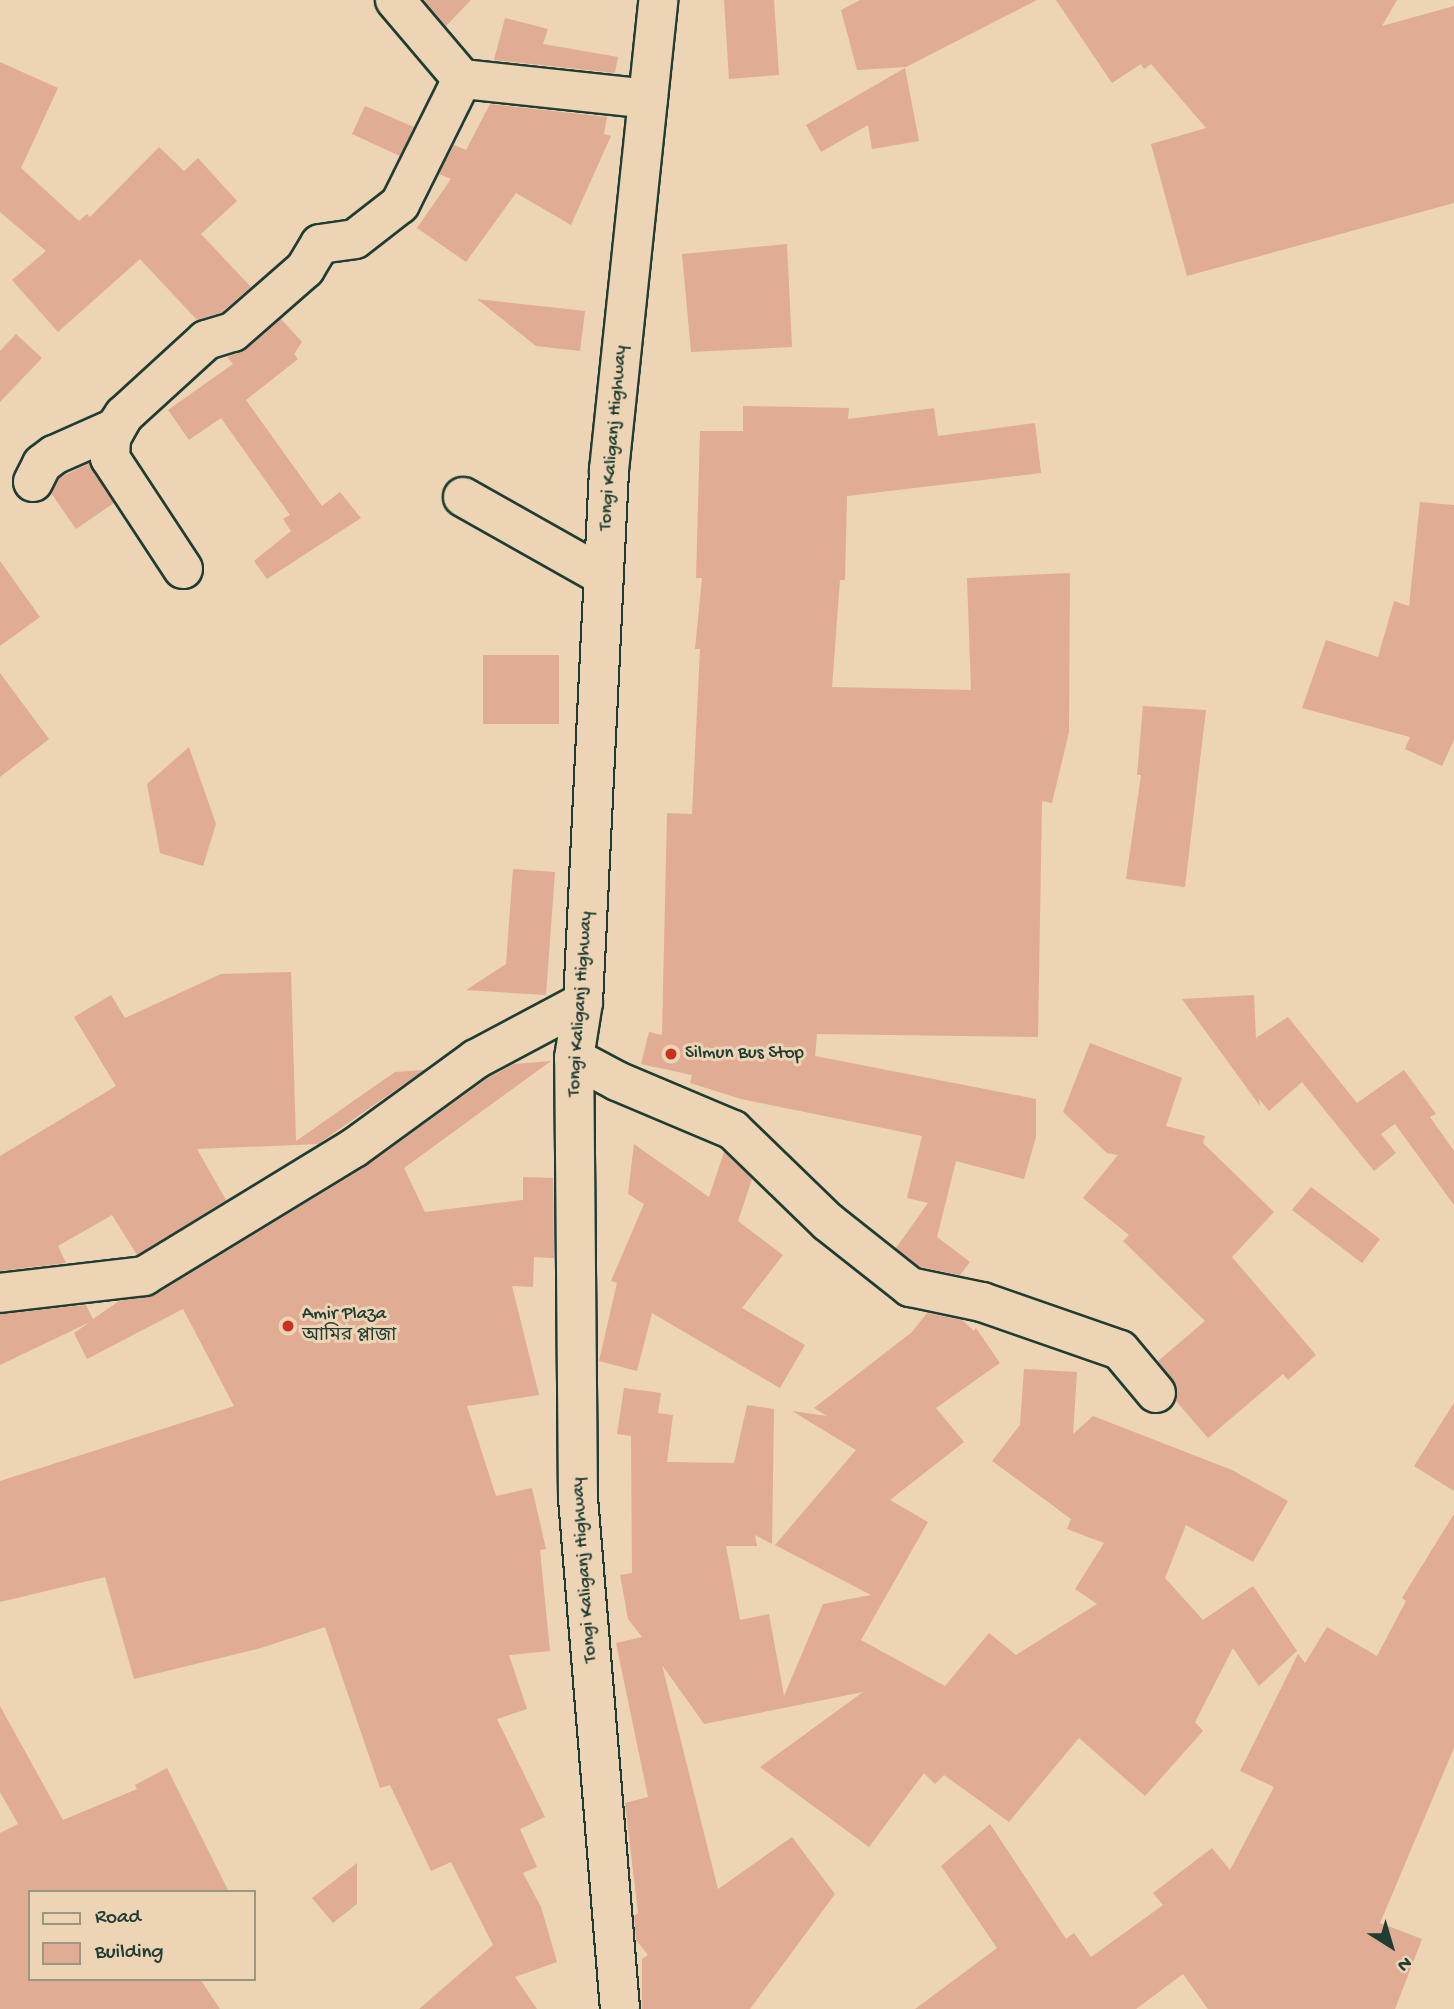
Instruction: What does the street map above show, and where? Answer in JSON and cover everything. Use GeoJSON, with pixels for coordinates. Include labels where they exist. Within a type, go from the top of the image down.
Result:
{"type":"FeatureCollection","features":[{"type":"Feature","properties":{"kind":"street"},"geometry":{"type":"LineString","coordinates":[[395,0],[462,79],[649,99]]}},
{"type":"Feature","properties":{"kind":"street","name":"Tongi Kaliganj Highway"},"geometry":{"type":"LineString","coordinates":[[620,2009],[578,1498],[574,1058],[583,1002],[610,470],[658,0]]}},
{"type":"Feature","properties":{"kind":"street"},"geometry":{"type":"LineString","coordinates":[[33,482],[42,464],[54,455],[115,428],[124,415],[205,340],[233,332],[305,269],[320,244],[355,239],[400,204],[462,79]]}},
{"type":"Feature","properties":{"kind":"street"},"geometry":{"type":"LineString","coordinates":[[124,415],[111,438],[110,458],[183,569]]}},
{"type":"Feature","properties":{"kind":"street"},"geometry":{"type":"LineString","coordinates":[[464,497],[603,576]]}},
{"type":"Feature","properties":{"kind":"street"},"geometry":{"type":"LineString","coordinates":[[0,1293],[144,1276],[354,1148],[476,1059],[583,1002]]}},
{"type":"Feature","properties":{"kind":"street"},"geometry":{"type":"LineString","coordinates":[[574,1058],[617,1081],[733,1130],[828,1222],[910,1287],[982,1303],[1121,1350],[1156,1393]]}},
{"type":"Feature","properties":{"kind":"building"},"geometry":{"type":"Polygon","coordinates":[[[424,0],[471,0],[446,26],[424,0]]]}},
{"type":"Feature","properties":{"kind":"building"},"geometry":{"type":"Polygon","coordinates":[[[724,0],[774,0],[779,75],[729,79],[724,0]]]}},
{"type":"Feature","properties":{"kind":"building"},"geometry":{"type":"Polygon","coordinates":[[[860,0],[1037,0],[906,67],[857,70],[841,10],[860,0]]]}},
{"type":"Feature","properties":{"kind":"building"},"geometry":{"type":"Polygon","coordinates":[[[1056,0],[1397,0],[1382,26],[1454,6],[1454,203],[1187,276],[1151,144],[1206,128],[1151,64],[1144,69],[1141,64],[1112,83],[1056,0]]]}},
{"type":"Feature","properties":{"kind":"building"},"geometry":{"type":"Polygon","coordinates":[[[505,18],[548,29],[543,44],[618,57],[615,73],[494,60],[505,18]]]}},
{"type":"Feature","properties":{"kind":"building"},"geometry":{"type":"Polygon","coordinates":[[[0,62],[58,88],[21,168],[79,221],[87,214],[90,217],[159,147],[184,171],[198,158],[237,201],[201,234],[251,287],[222,312],[197,320],[140,259],[58,332],[12,280],[46,251],[0,212],[0,62]]]}},
{"type":"Feature","properties":{"kind":"building"},"geometry":{"type":"Polygon","coordinates":[[[905,68],[919,141],[872,149],[868,125],[821,152],[806,125],[905,68]]]}},
{"type":"Feature","properties":{"kind":"building"},"geometry":{"type":"Polygon","coordinates":[[[490,104],[607,117],[604,134],[611,136],[571,225],[516,193],[466,262],[417,228],[451,179],[439,174],[454,145],[466,150],[490,104]]]}},
{"type":"Feature","properties":{"kind":"building"},"geometry":{"type":"Polygon","coordinates":[[[365,106],[414,127],[400,156],[352,134],[365,106]]]}},
{"type":"Feature","properties":{"kind":"building"},"geometry":{"type":"Polygon","coordinates":[[[787,244],[792,347],[691,352],[682,254],[787,244]]]}},
{"type":"Feature","properties":{"kind":"building"},"geometry":{"type":"Polygon","coordinates":[[[477,299],[585,311],[580,351],[536,346],[477,299]]]}},
{"type":"Feature","properties":{"kind":"building"},"geometry":{"type":"Polygon","coordinates":[[[281,319],[302,342],[294,354],[298,359],[246,400],[322,506],[340,492],[361,518],[267,579],[254,561],[291,531],[283,519],[290,515],[221,418],[189,440],[168,410],[233,364],[227,357],[247,349],[281,319]]]}},
{"type":"Feature","properties":{"kind":"building"},"geometry":{"type":"Polygon","coordinates":[[[16,334],[42,358],[0,402],[0,351],[16,334]]]}},
{"type":"Feature","properties":{"kind":"building"},"geometry":{"type":"Polygon","coordinates":[[[743,406],[849,408],[848,419],[934,408],[938,436],[1035,423],[1041,473],[847,496],[845,580],[840,580],[832,687],[971,690],[967,578],[1070,573],[1069,732],[1052,803],[1042,801],[1038,1037],[817,1034],[815,1056],[1036,1099],[1036,1137],[1024,1179],[956,1161],[937,1237],[970,1262],[960,1275],[920,1267],[896,1248],[928,1203],[907,1198],[922,1136],[741,1099],[690,1083],[692,1075],[641,1064],[649,1032],[662,1035],[667,813],[692,814],[700,649],[695,649],[702,578],[696,578],[700,431],[743,431],[743,406]]]}},
{"type":"Feature","properties":{"kind":"building"},"geometry":{"type":"Polygon","coordinates":[[[90,463],[114,503],[76,529],[51,493],[59,478],[90,463]]]}},
{"type":"Feature","properties":{"kind":"building"},"geometry":{"type":"Polygon","coordinates":[[[1420,502],[1454,505],[1454,740],[1442,766],[1405,749],[1410,737],[1302,708],[1326,640],[1378,657],[1394,601],[1409,606],[1420,502]]]}},
{"type":"Feature","properties":{"kind":"building"},"geometry":{"type":"Polygon","coordinates":[[[0,561],[40,617],[0,646],[0,561]]]}},
{"type":"Feature","properties":{"kind":"building"},"geometry":{"type":"Polygon","coordinates":[[[483,655],[559,655],[559,724],[483,724],[483,655]]]}},
{"type":"Feature","properties":{"kind":"building"},"geometry":{"type":"Polygon","coordinates":[[[0,673],[49,739],[0,777],[0,673]]]}},
{"type":"Feature","properties":{"kind":"building"},"geometry":{"type":"Polygon","coordinates":[[[1143,706],[1206,710],[1185,887],[1126,879],[1141,775],[1137,775],[1143,706]]]}},
{"type":"Feature","properties":{"kind":"building"},"geometry":{"type":"Polygon","coordinates":[[[189,747],[216,824],[203,866],[160,853],[147,784],[189,747]]]}},
{"type":"Feature","properties":{"kind":"building"},"geometry":{"type":"Polygon","coordinates":[[[513,869],[555,872],[546,995],[466,990],[506,964],[513,869]]]}},
{"type":"Feature","properties":{"kind":"building"},"geometry":{"type":"Polygon","coordinates":[[[291,972],[296,1141],[395,1072],[424,1070],[318,1144],[197,1149],[226,1200],[137,1255],[112,1215],[58,1246],[66,1263],[0,1271],[0,1156],[116,1086],[74,1017],[111,995],[125,1018],[221,974],[291,972]]]}},
{"type":"Feature","properties":{"kind":"building"},"geometry":{"type":"Polygon","coordinates":[[[1254,995],[1256,1038],[1288,1017],[1357,1103],[1404,1070],[1436,1114],[1430,1117],[1454,1151],[1454,1205],[1395,1124],[1381,1134],[1396,1153],[1374,1171],[1302,1082],[1269,1111],[1259,1099],[1260,1106],[1182,999],[1254,995]]]}},
{"type":"Feature","properties":{"kind":"building"},"geometry":{"type":"Polygon","coordinates":[[[1090,1043],[1182,1078],[1166,1126],[1205,1136],[1203,1143],[1274,1212],[1232,1257],[1316,1355],[1288,1380],[1283,1374],[1208,1438],[1176,1401],[1177,1389],[1158,1361],[1205,1321],[1123,1241],[1129,1235],[1083,1198],[1118,1155],[1107,1153],[1063,1112],[1090,1043]]]}},
{"type":"Feature","properties":{"kind":"building"},"geometry":{"type":"Polygon","coordinates":[[[551,1061],[404,1168],[425,1212],[523,1200],[523,1177],[553,1178],[554,1258],[534,1257],[533,1287],[512,1286],[539,1395],[467,1406],[496,1496],[532,1488],[546,1549],[540,1550],[550,1651],[509,1655],[527,1709],[497,1719],[545,1817],[520,1829],[537,1867],[523,1873],[541,1907],[557,1962],[515,1977],[537,2009],[419,2009],[493,1945],[451,1862],[431,1871],[390,1785],[380,1788],[325,1627],[261,1648],[134,1679],[105,1577],[0,1602],[0,1481],[234,1406],[183,1309],[87,1359],[74,1333],[90,1322],[0,1365],[0,1314],[86,1305],[93,1319],[119,1301],[155,1295],[365,1167],[488,1078],[514,1064],[551,1061]]]}},
{"type":"Feature","properties":{"kind":"building"},"geometry":{"type":"Polygon","coordinates":[[[634,1144],[709,1197],[724,1152],[752,1179],[738,1221],[783,1255],[742,1308],[805,1345],[780,1388],[652,1313],[637,1371],[599,1361],[617,1283],[611,1281],[644,1204],[628,1194],[634,1144]]]}},
{"type":"Feature","properties":{"kind":"building"},"geometry":{"type":"Polygon","coordinates":[[[1311,1187],[1380,1239],[1362,1263],[1292,1210],[1311,1187]]]}},
{"type":"Feature","properties":{"kind":"building"},"geometry":{"type":"Polygon","coordinates":[[[927,1313],[962,1320],[974,1331],[976,1328],[1000,1363],[936,1408],[964,1442],[890,1500],[928,1522],[861,1640],[945,1686],[989,1633],[1016,1655],[1097,1604],[1075,1589],[1104,1543],[1067,1529],[1071,1519],[992,1461],[1020,1425],[1024,1369],[1077,1372],[1073,1434],[1093,1416],[1232,1470],[1288,1501],[1253,1562],[1186,1525],[1165,1578],[1203,1620],[1253,1586],[1297,1651],[1259,1686],[1233,1648],[1195,1722],[1203,1731],[1145,1796],[1079,1738],[1009,1822],[944,1775],[935,1784],[924,1773],[869,1847],[760,1767],[863,1692],[704,1724],[662,1665],[718,1889],[792,1837],[835,1894],[750,2009],[642,2009],[642,1959],[648,1955],[636,1940],[634,1916],[638,1913],[625,1803],[648,1797],[616,1643],[642,1637],[628,1619],[620,1575],[632,1573],[631,1436],[617,1434],[624,1388],[661,1393],[658,1413],[673,1415],[667,1462],[734,1463],[747,1405],[774,1409],[772,1544],[755,1535],[757,1546],[726,1546],[740,1620],[769,1614],[784,1696],[823,1604],[871,1595],[775,1545],[856,1450],[792,1411],[827,1416],[814,1408],[912,1332],[927,1313]]]}},
{"type":"Feature","properties":{"kind":"building"},"geometry":{"type":"Polygon","coordinates":[[[1454,1403],[1454,1491],[1414,1466],[1454,1403]]]}},
{"type":"Feature","properties":{"kind":"building"},"geometry":{"type":"Polygon","coordinates":[[[1454,1514],[1454,1748],[1380,1923],[1422,1939],[1395,2009],[1208,2009],[1183,1974],[1136,2009],[915,2009],[997,1948],[941,1866],[990,1824],[1066,1939],[1074,1933],[1091,1957],[1163,1905],[1153,1893],[1212,1848],[1230,1870],[1274,1787],[1240,1771],[1298,1654],[1305,1663],[1327,1627],[1377,1656],[1406,1601],[1402,1598],[1454,1514]]]}},
{"type":"Feature","properties":{"kind":"building"},"geometry":{"type":"Polygon","coordinates":[[[0,1706],[63,1820],[137,1789],[135,1785],[167,1768],[228,1890],[28,1890],[28,1981],[201,1981],[220,2009],[0,2009],[0,1833],[18,1824],[0,1792],[0,1706]]]}},
{"type":"Feature","properties":{"kind":"building"},"geometry":{"type":"Polygon","coordinates":[[[357,1863],[357,1904],[333,1923],[312,1898],[357,1863]]]}},
{"type":"Feature","properties":{"kind":"place","name":"Silmun Bus Stop"},"geometry":{"type":"Point","coordinates":[671,1054]}},
{"type":"Feature","properties":{"kind":"place","name":"Amir Plaza আমির প্লাজা"},"geometry":{"type":"Point","coordinates":[288,1326]}}]}
